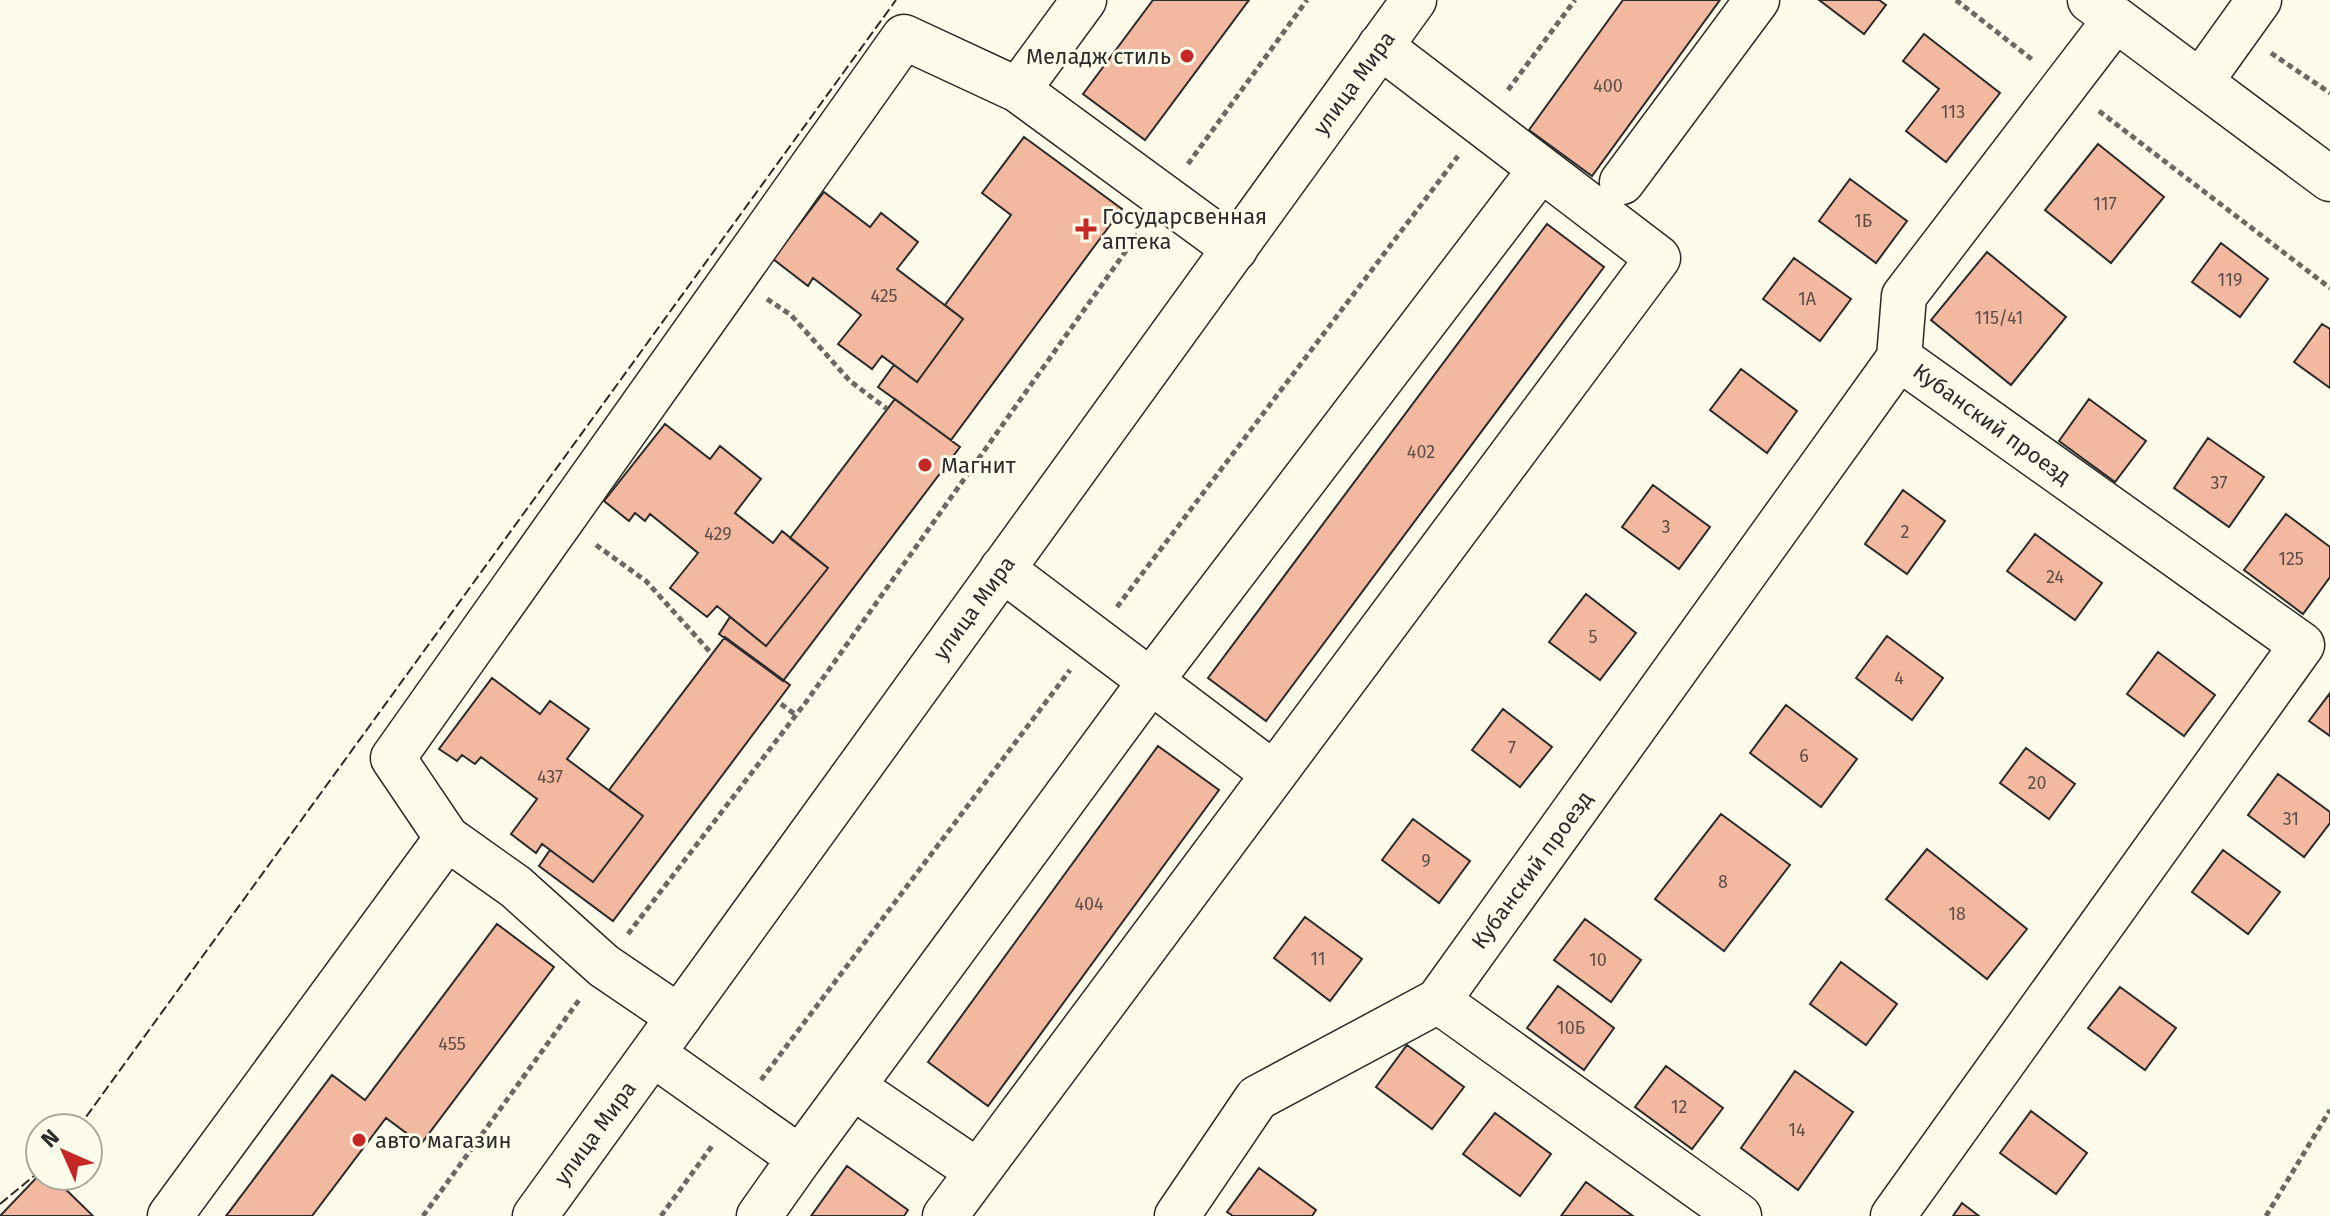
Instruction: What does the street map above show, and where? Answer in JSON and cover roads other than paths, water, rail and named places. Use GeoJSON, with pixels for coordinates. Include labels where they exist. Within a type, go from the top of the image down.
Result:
{"type":"FeatureCollection","features":[{"type":"Feature","properties":{"kind":"street"},"geometry":{"type":"LineString","coordinates":[[1018,90],[1084,0]]}},
{"type":"Feature","properties":{"kind":"street","name":"улица Мира"},"geometry":{"type":"LineString","coordinates":[[535,1216],[1414,0]]}},
{"type":"Feature","properties":{"kind":"street"},"geometry":{"type":"LineString","coordinates":[[1622,182],[1757,0]]}},
{"type":"Feature","properties":{"kind":"street"},"geometry":{"type":"LineString","coordinates":[[2201,81],[2259,0]]}},
{"type":"Feature","properties":{"kind":"street"},"geometry":{"type":"LineString","coordinates":[[1899,358],[1904,296],[2064,83],[2102,10],[2330,179]]}},
{"type":"Feature","properties":{"kind":"street"},"geometry":{"type":"LineString","coordinates":[[679,1017],[604,966],[516,887],[447,838],[393,758],[904,37],[1018,90],[1235,249]]}},
{"type":"Feature","properties":{"kind":"street"},"geometry":{"type":"LineString","coordinates":[[945,1216],[1658,258],[1380,46]]}},
{"type":"Feature","properties":{"kind":"street"},"geometry":{"type":"LineString","coordinates":[[759,1216],[1150,682],[1541,169]]}},
{"type":"Feature","properties":{"kind":"street","name":"Кубанский проезд"},"geometry":{"type":"LineString","coordinates":[[1438,1001],[1899,358],[2302,645],[1893,1216]]}},
{"type":"Feature","properties":{"kind":"street"},"geometry":{"type":"LineString","coordinates":[[1002,569],[1274,774]]}},
{"type":"Feature","properties":{"kind":"street"},"geometry":{"type":"LineString","coordinates":[[170,1216],[447,838]]}},
{"type":"Feature","properties":{"kind":"street"},"geometry":{"type":"LineString","coordinates":[[1177,1216],[1257,1098],[1438,1001],[1739,1216]]}},
{"type":"Feature","properties":{"kind":"street"},"geometry":{"type":"LineString","coordinates":[[653,1054],[800,1158]]}},
{"type":"Feature","properties":{"kind":"street"},"geometry":{"type":"LineString","coordinates":[[853,1087],[977,1171]]}},
{"type":"Feature","properties":{"kind":"place","name":"Меладж стиль"},"geometry":{"type":"Point","coordinates":[1187,56]}},
{"type":"Feature","properties":{"kind":"place","name":"Государсвенная аптека"},"geometry":{"type":"Point","coordinates":[1086,229]}},
{"type":"Feature","properties":{"kind":"place","name":"Магнит"},"geometry":{"type":"Point","coordinates":[925,465]}},
{"type":"Feature","properties":{"kind":"place","name":"авто магазин"},"geometry":{"type":"Point","coordinates":[359,1140]}}]}
